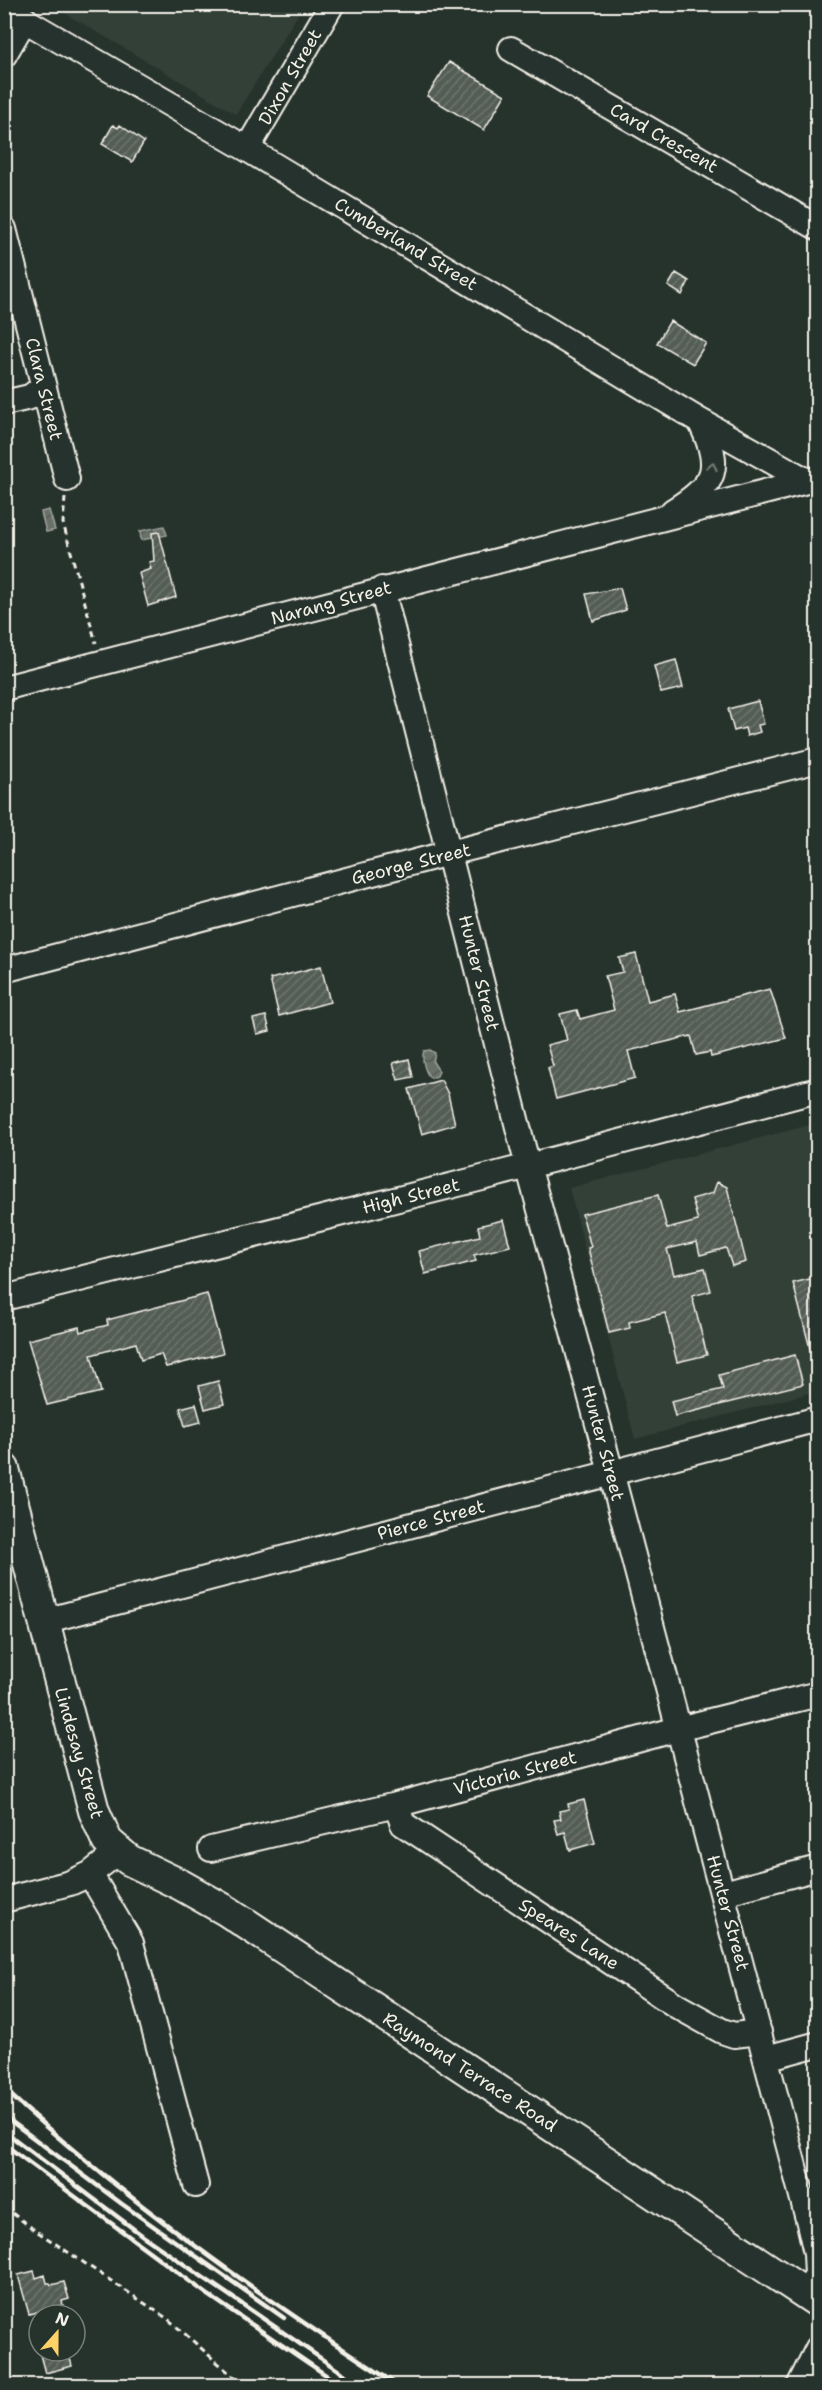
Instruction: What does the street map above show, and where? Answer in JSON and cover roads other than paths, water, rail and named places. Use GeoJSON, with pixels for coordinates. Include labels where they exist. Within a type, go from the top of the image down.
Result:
{"type":"FeatureCollection","features":[{"type":"Feature","properties":{"kind":"main road","name":"Lindesay Street"},"geometry":{"type":"LineString","coordinates":[[4,1469],[94,1811],[102,1831],[118,1852]]}},
{"type":"Feature","properties":{"kind":"main road","name":"Raymond Terrace Road"},"geometry":{"type":"LineString","coordinates":[[118,1852],[227,1911],[811,2298]]}},
{"type":"Feature","properties":{"kind":"street","name":"Dixon Street"},"geometry":{"type":"LineString","coordinates":[[247,149],[332,4]]}},
{"type":"Feature","properties":{"kind":"street","name":"Cumberland Street"},"geometry":{"type":"LineString","coordinates":[[14,13],[247,149],[700,421],[812,479]]}},
{"type":"Feature","properties":{"kind":"street"},"geometry":{"type":"LineString","coordinates":[[4,55],[14,13]]}},
{"type":"Feature","properties":{"kind":"street","name":"Card Crescent"},"geometry":{"type":"LineString","coordinates":[[511,49],[818,228]]}},
{"type":"Feature","properties":{"kind":"street","name":"Clara Street"},"geometry":{"type":"LineString","coordinates":[[4,229],[67,479]]}},
{"type":"Feature","properties":{"kind":"street"},"geometry":{"type":"LineString","coordinates":[[4,404],[30,397],[43,387]]}},
{"type":"Feature","properties":{"kind":"street","name":"Narang Street"},"geometry":{"type":"LineString","coordinates":[[659,520],[696,496],[709,479],[714,451],[700,421]]}},
{"type":"Feature","properties":{"kind":"street","name":"Narang Street"},"geometry":{"type":"LineString","coordinates":[[4,688],[812,479]]}},
{"type":"Feature","properties":{"kind":"street","name":"Hunter Street"},"geometry":{"type":"LineString","coordinates":[[382,590],[528,1166],[612,1472],[766,2058],[813,2222],[817,2275],[811,2298]]}},
{"type":"Feature","properties":{"kind":"street","name":"George Street"},"geometry":{"type":"LineString","coordinates":[[4,970],[818,760]]}},
{"type":"Feature","properties":{"kind":"street","name":"High Street"},"geometry":{"type":"LineString","coordinates":[[4,1298],[528,1166],[818,1090]]}},
{"type":"Feature","properties":{"kind":"street","name":"Pierce Street"},"geometry":{"type":"LineString","coordinates":[[44,1621],[818,1419]]}},
{"type":"Feature","properties":{"kind":"street","name":"Victoria Street"},"geometry":{"type":"LineString","coordinates":[[212,1849],[396,1805],[818,1694]]}},
{"type":"Feature","properties":{"kind":"street","name":"Speares Lane"},"geometry":{"type":"LineString","coordinates":[[396,1805],[404,1824],[677,2006],[722,2031],[734,2035],[759,2032]]}},
{"type":"Feature","properties":{"kind":"street"},"geometry":{"type":"LineString","coordinates":[[4,1900],[70,1883],[90,1874],[118,1852]]}},
{"type":"Feature","properties":{"kind":"street"},"geometry":{"type":"LineString","coordinates":[[723,1893],[818,1868]]}},
{"type":"Feature","properties":{"kind":"street"},"geometry":{"type":"LineString","coordinates":[[90,1874],[131,1943],[196,2185]]}},
{"type":"Feature","properties":{"kind":"street"},"geometry":{"type":"LineString","coordinates":[[766,2058],[818,2044]]}},
{"type":"Feature","properties":{"kind":"street"},"geometry":{"type":"LineString","coordinates":[[799,2385],[818,2348]]}},
{"type":"Feature","properties":{"kind":"water"},"geometry":{"type":"Polygon","coordinates":[[[49,510],[55,530],[46,532],[41,512],[49,510]]]}},
{"type":"Feature","properties":{"kind":"water"},"geometry":{"type":"Polygon","coordinates":[[[164,526],[167,535],[141,540],[140,531],[164,526]]]}},
{"type":"Feature","properties":{"kind":"water"},"geometry":{"type":"Polygon","coordinates":[[[430,1050],[435,1053],[433,1062],[439,1071],[437,1076],[431,1078],[425,1070],[423,1058],[424,1051],[430,1050]]]}},
{"type":"Feature","properties":{"kind":"railway"},"geometry":{"type":"LineString","coordinates":[[4,2089],[97,2170],[195,2246],[399,2386]]}},
{"type":"Feature","properties":{"kind":"railway"},"geometry":{"type":"LineString","coordinates":[[4,2116],[122,2204],[284,2318]]}},
{"type":"Feature","properties":{"kind":"railway"},"geometry":{"type":"LineString","coordinates":[[4,2131],[143,2236],[361,2386]]}},
{"type":"Feature","properties":{"kind":"railway"},"geometry":{"type":"LineString","coordinates":[[4,2144],[207,2294],[342,2386]]}}]}
